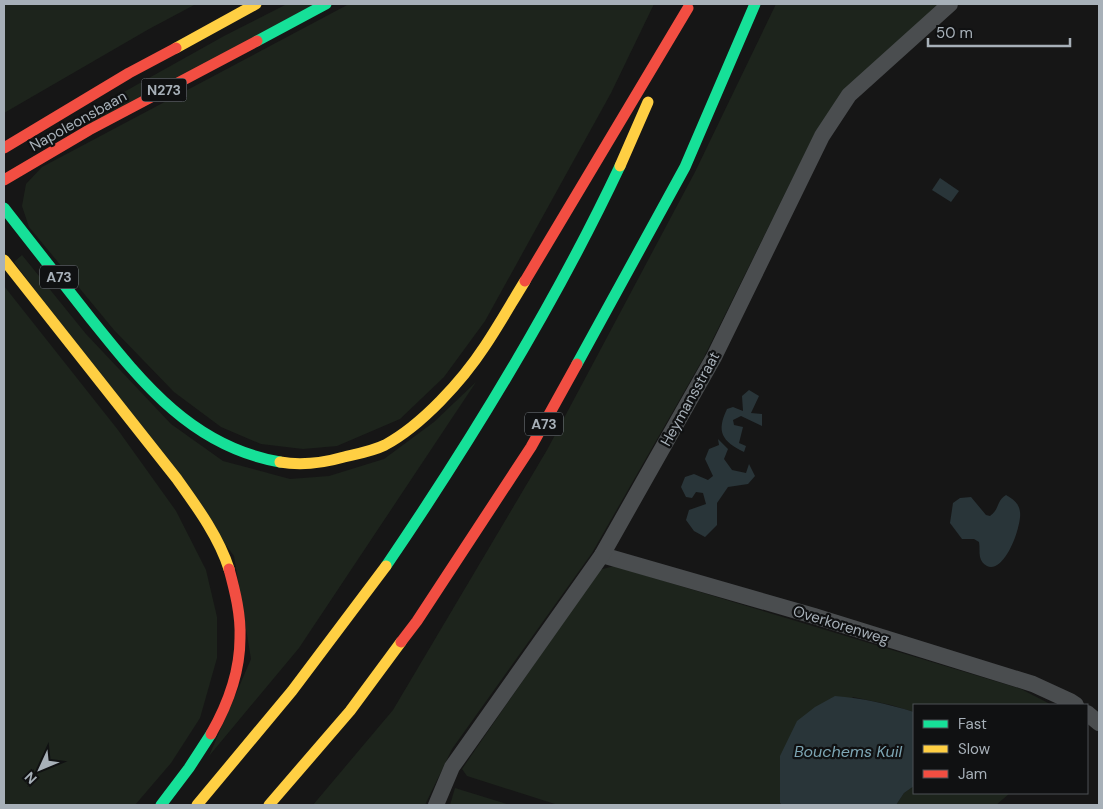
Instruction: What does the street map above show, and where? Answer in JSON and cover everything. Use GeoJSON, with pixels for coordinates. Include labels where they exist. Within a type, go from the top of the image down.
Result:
{"type":"FeatureCollection","features":[{"type":"Feature","properties":{"kind":"main road","name":"Napoleonsbaan"},"geometry":{"type":"LineString","coordinates":[[4,148],[129,73],[256,4]]}},
{"type":"Feature","properties":{"kind":"main road","name":"Napoleonsbaan"},"geometry":{"type":"LineString","coordinates":[[4,180],[89,130],[326,4]]}},
{"type":"Feature","properties":{"kind":"main road","name":"A73"},"geometry":{"type":"LineString","coordinates":[[269,805],[350,711],[417,621],[531,447],[685,167],[755,4]]}},
{"type":"Feature","properties":{"kind":"main road","name":"A73"},"geometry":{"type":"LineString","coordinates":[[198,805],[308,673],[375,583],[468,443],[517,362],[592,224],[628,152],[689,6]]}},
{"type":"Feature","properties":{"kind":"main road","name":"A73"},"geometry":{"type":"LineString","coordinates":[[4,208],[113,346],[158,398],[177,415],[234,450],[270,461],[301,464],[344,458],[384,446],[424,417],[457,384],[480,355],[689,6]]}},
{"type":"Feature","properties":{"kind":"main road","name":"A73"},"geometry":{"type":"LineString","coordinates":[[4,260],[179,481],[206,522],[226,559],[237,603],[241,644],[232,681],[222,712],[205,746],[161,805]]}},
{"type":"Feature","properties":{"kind":"street","name":"Heymansstraat"},"geometry":{"type":"LineString","coordinates":[[436,805],[452,767],[602,555],[714,357],[822,136],[849,96],[950,4]]}},
{"type":"Feature","properties":{"kind":"street","name":"Overkorenweg"},"geometry":{"type":"LineString","coordinates":[[602,555],[814,616],[1034,684],[1075,704]]}},
{"type":"Feature","properties":{"kind":"street"},"geometry":{"type":"LineString","coordinates":[[1088,714],[1099,723]]}},
{"type":"Feature","properties":{"kind":"shaded area"},"geometry":{"type":"Polygon","coordinates":[[[4,4],[196,4],[4,113],[4,4]]]}},
{"type":"Feature","properties":{"kind":"shaded area"},"geometry":{"type":"Polygon","coordinates":[[[287,4],[315,4],[87,127],[81,116],[224,36],[287,4]]]}},
{"type":"Feature","properties":{"kind":"shaded area"},"geometry":{"type":"Polygon","coordinates":[[[349,4],[654,4],[611,93],[485,321],[444,377],[400,419],[337,446],[303,449],[261,444],[221,427],[174,392],[114,330],[29,227],[22,206],[26,184],[42,167],[349,4]]]}},
{"type":"Feature","properties":{"kind":"shaded area"},"geometry":{"type":"Polygon","coordinates":[[[776,4],[940,4],[816,131],[704,357],[592,553],[452,749],[425,805],[313,805],[393,710],[547,450],[695,172],[776,4]]]}},
{"type":"Feature","properties":{"kind":"shaded area"},"geometry":{"type":"Polygon","coordinates":[[[22,255],[86,334],[171,424],[223,461],[290,479],[329,476],[384,459],[434,422],[476,382],[299,648],[209,756],[251,659],[234,556],[14,262],[22,255]]]}},
{"type":"Feature","properties":{"kind":"shaded area"},"geometry":{"type":"Polygon","coordinates":[[[4,286],[118,430],[176,511],[206,570],[217,617],[217,658],[200,718],[171,763],[135,805],[4,805],[4,286]]]}},
{"type":"Feature","properties":{"kind":"shaded area"},"geometry":{"type":"Polygon","coordinates":[[[614,566],[1021,689],[1050,704],[913,704],[913,712],[853,697],[780,803],[782,805],[558,805],[467,776],[462,769],[599,570],[614,566]]]}},
{"type":"Feature","properties":{"kind":"shaded area"},"geometry":{"type":"Polygon","coordinates":[[[913,787],[913,794],[1009,794],[996,805],[896,805],[904,793],[913,787]]]}},
{"type":"Feature","properties":{"kind":"shaded area"},"geometry":{"type":"Polygon","coordinates":[[[455,788],[510,805],[450,805],[455,788]]]}},
{"type":"Feature","properties":{"kind":"water"},"geometry":{"type":"Polygon","coordinates":[[[940,178],[959,191],[951,202],[932,190],[940,178]]]}},
{"type":"Feature","properties":{"kind":"water"},"geometry":{"type":"Polygon","coordinates":[[[749,390],[759,396],[751,413],[762,414],[762,426],[741,416],[733,420],[734,425],[743,427],[739,443],[746,446],[744,452],[726,440],[723,435],[722,424],[727,409],[733,407],[743,411],[742,396],[749,390]]]}},
{"type":"Feature","properties":{"kind":"water"},"geometry":{"type":"Polygon","coordinates":[[[718,439],[728,449],[724,459],[732,470],[746,473],[749,464],[755,476],[748,484],[728,487],[717,503],[717,525],[705,537],[694,531],[686,520],[689,510],[706,504],[703,493],[696,492],[692,498],[686,497],[681,487],[685,477],[694,474],[708,480],[713,476],[705,459],[709,449],[719,445],[718,439]]]}},
{"type":"Feature","properties":{"kind":"water"},"geometry":{"type":"Polygon","coordinates":[[[1006,495],[1018,506],[1020,518],[1018,527],[1006,556],[994,567],[987,566],[980,558],[979,542],[974,539],[962,539],[950,523],[953,503],[960,498],[971,497],[986,515],[990,516],[1006,495]]]}},
{"type":"Feature","properties":{"kind":"water","name":"Bouchems Kuil"},"geometry":{"type":"Polygon","coordinates":[[[835,696],[875,702],[913,712],[913,787],[904,793],[896,805],[782,805],[780,803],[780,756],[797,721],[815,707],[835,696]]]}},
{"type":"Feature","properties":{"kind":"traffic: fast"},"geometry":{"type":"LineString","coordinates":[[257,41],[326,4]]}},
{"type":"Feature","properties":{"kind":"traffic: fast"},"geometry":{"type":"LineString","coordinates":[[577,364],[685,167],[755,4]]}},
{"type":"Feature","properties":{"kind":"traffic: fast"},"geometry":{"type":"LineString","coordinates":[[386,566],[450,469],[511,370],[568,270],[620,166]]}},
{"type":"Feature","properties":{"kind":"traffic: fast"},"geometry":{"type":"LineString","coordinates":[[4,208],[130,367],[172,409],[196,427],[221,442],[249,454],[280,462]]}},
{"type":"Feature","properties":{"kind":"traffic: fast"},"geometry":{"type":"LineString","coordinates":[[161,805],[189,768],[211,734]]}},
{"type":"Feature","properties":{"kind":"traffic: slow"},"geometry":{"type":"LineString","coordinates":[[176,48],[256,4]]}},
{"type":"Feature","properties":{"kind":"traffic: slow"},"geometry":{"type":"LineString","coordinates":[[620,166],[648,102]]}},
{"type":"Feature","properties":{"kind":"traffic: slow"},"geometry":{"type":"LineString","coordinates":[[4,260],[177,479],[200,511],[219,545],[229,569]]}},
{"type":"Feature","properties":{"kind":"traffic: slow"},"geometry":{"type":"LineString","coordinates":[[280,462],[304,464],[328,461],[365,452],[385,445],[413,426],[440,401],[476,359],[525,281]]}},
{"type":"Feature","properties":{"kind":"traffic: slow"},"geometry":{"type":"LineString","coordinates":[[197,805],[292,691],[386,566]]}},
{"type":"Feature","properties":{"kind":"traffic: slow"},"geometry":{"type":"LineString","coordinates":[[269,805],[350,711],[401,642]]}},
{"type":"Feature","properties":{"kind":"traffic: jam"},"geometry":{"type":"LineString","coordinates":[[525,281],[688,8]]}},
{"type":"Feature","properties":{"kind":"traffic: jam"},"geometry":{"type":"LineString","coordinates":[[4,180],[89,130],[257,41]]}},
{"type":"Feature","properties":{"kind":"traffic: jam"},"geometry":{"type":"LineString","coordinates":[[4,148],[129,73],[176,48]]}},
{"type":"Feature","properties":{"kind":"traffic: jam"},"geometry":{"type":"LineString","coordinates":[[401,642],[417,621],[531,447],[577,364]]}},
{"type":"Feature","properties":{"kind":"traffic: jam"},"geometry":{"type":"LineString","coordinates":[[211,734],[232,688],[238,663],[239,612],[229,569]]}}]}
